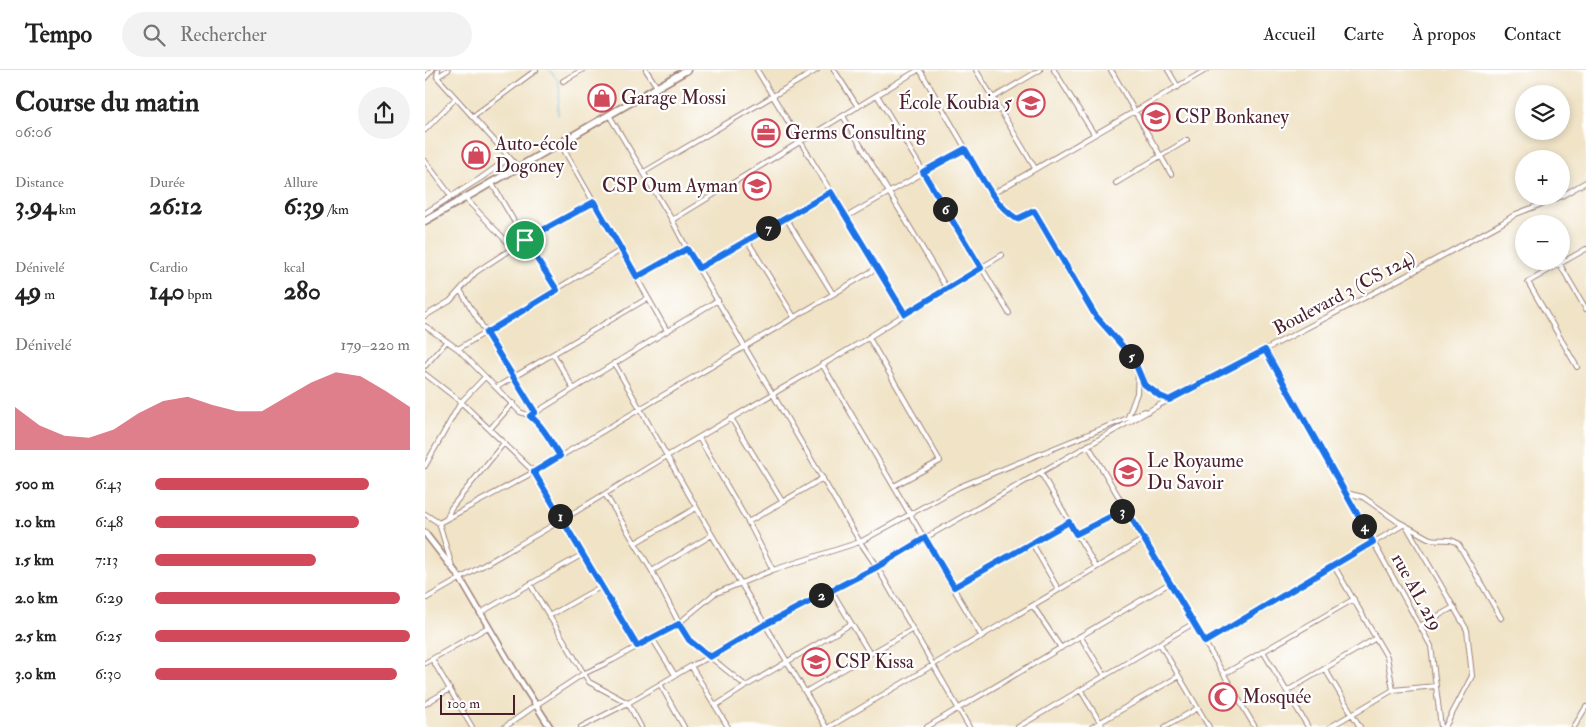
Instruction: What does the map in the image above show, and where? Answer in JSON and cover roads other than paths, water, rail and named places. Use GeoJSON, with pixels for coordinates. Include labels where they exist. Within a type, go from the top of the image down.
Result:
{"type":"FeatureCollection","features":[{"type":"Feature","properties":{"kind":"main road"},"geometry":{"type":"LineString","coordinates":[[425,221],[687,70]]}},
{"type":"Feature","properties":{"kind":"street"},"geometry":{"type":"LineString","coordinates":[[425,78],[433,70]]}},
{"type":"Feature","properties":{"kind":"street"},"geometry":{"type":"LineString","coordinates":[[438,70],[437,77],[517,167]]}},
{"type":"Feature","properties":{"kind":"street"},"geometry":{"type":"LineString","coordinates":[[437,77],[447,70]]}},
{"type":"Feature","properties":{"kind":"street"},"geometry":{"type":"LineString","coordinates":[[472,117],[536,70]]}},
{"type":"Feature","properties":{"kind":"street"},"geometry":{"type":"LineString","coordinates":[[563,81],[582,70]]}},
{"type":"Feature","properties":{"kind":"street"},"geometry":{"type":"LineString","coordinates":[[646,70],[657,88]]}},
{"type":"Feature","properties":{"kind":"street"},"geometry":{"type":"LineString","coordinates":[[757,70],[905,314]]}},
{"type":"Feature","properties":{"kind":"street"},"geometry":{"type":"LineString","coordinates":[[644,172],[817,70]]}},
{"type":"Feature","properties":{"kind":"street"},"geometry":{"type":"LineString","coordinates":[[834,70],[858,107]]}},
{"type":"Feature","properties":{"kind":"street"},"geometry":{"type":"LineString","coordinates":[[672,220],[919,70],[992,194],[1008,214],[1017,219],[1034,211],[1095,315],[1133,358],[1144,384],[1151,391],[1169,400]]}},
{"type":"Feature","properties":{"kind":"street"},"geometry":{"type":"LineString","coordinates":[[976,70],[1035,168]]}},
{"type":"Feature","properties":{"kind":"street"},"geometry":{"type":"LineString","coordinates":[[993,98],[1040,70]]}},
{"type":"Feature","properties":{"kind":"street"},"geometry":{"type":"LineString","coordinates":[[1054,70],[1094,134]]}},
{"type":"Feature","properties":{"kind":"street"},"geometry":{"type":"LineString","coordinates":[[1111,70],[1171,174]]}},
{"type":"Feature","properties":{"kind":"street"},"geometry":{"type":"LineString","coordinates":[[1168,70],[1178,87]]}},
{"type":"Feature","properties":{"kind":"street"},"geometry":{"type":"LineString","coordinates":[[992,194],[1206,70]]}},
{"type":"Feature","properties":{"kind":"street"},"geometry":{"type":"LineString","coordinates":[[877,95],[1009,313]]}},
{"type":"Feature","properties":{"kind":"street"},"geometry":{"type":"LineString","coordinates":[[425,130],[455,99]]}},
{"type":"Feature","properties":{"kind":"street"},"geometry":{"type":"LineString","coordinates":[[609,115],[860,542],[877,567],[969,727]]}},
{"type":"Feature","properties":{"kind":"street"},"geometry":{"type":"LineString","coordinates":[[843,116],[947,289]]}},
{"type":"Feature","properties":{"kind":"street"},"geometry":{"type":"LineString","coordinates":[[1116,183],[1187,140]]}},
{"type":"Feature","properties":{"kind":"street"},"geometry":{"type":"LineString","coordinates":[[560,142],[667,331]]}},
{"type":"Feature","properties":{"kind":"street"},"geometry":{"type":"LineString","coordinates":[[846,217],[965,149]]}},
{"type":"Feature","properties":{"kind":"street"},"geometry":{"type":"LineString","coordinates":[[425,213],[509,158]]}},
{"type":"Feature","properties":{"kind":"street"},"geometry":{"type":"LineString","coordinates":[[425,161],[452,197]]}},
{"type":"Feature","properties":{"kind":"street"},"geometry":{"type":"LineString","coordinates":[[491,182],[557,290]]}},
{"type":"Feature","properties":{"kind":"street","name":"Boulevard 3 (CS 124)"},"geometry":{"type":"LineString","coordinates":[[581,727],[628,703],[764,625],[877,567],[1088,444],[1161,404],[1400,279],[1516,214],[1559,197],[1586,182]]}},
{"type":"Feature","properties":{"kind":"street"},"geometry":{"type":"LineString","coordinates":[[699,268],[831,192]]}},
{"type":"Feature","properties":{"kind":"street"},"geometry":{"type":"LineString","coordinates":[[464,197],[513,248]]}},
{"type":"Feature","properties":{"kind":"street"},"geometry":{"type":"LineString","coordinates":[[425,316],[450,301],[476,272],[525,240],[594,202]]}},
{"type":"Feature","properties":{"kind":"street"},"geometry":{"type":"LineString","coordinates":[[786,218],[833,294]]}},
{"type":"Feature","properties":{"kind":"street"},"geometry":{"type":"LineString","coordinates":[[747,240],[794,317]]}},
{"type":"Feature","properties":{"kind":"street"},"geometry":{"type":"LineString","coordinates":[[637,277],[687,249]]}},
{"type":"Feature","properties":{"kind":"street"},"geometry":{"type":"LineString","coordinates":[[1570,258],[1586,249]]}},
{"type":"Feature","properties":{"kind":"street"},"geometry":{"type":"LineString","coordinates":[[458,349],[621,250]]}},
{"type":"Feature","properties":{"kind":"street"},"geometry":{"type":"LineString","coordinates":[[425,599],[563,520],[667,456],[869,338],[1002,255]]}},
{"type":"Feature","properties":{"kind":"street"},"geometry":{"type":"LineString","coordinates":[[439,523],[534,472],[877,268]]}},
{"type":"Feature","properties":{"kind":"street"},"geometry":{"type":"LineString","coordinates":[[1549,270],[1528,282],[1577,367]]}},
{"type":"Feature","properties":{"kind":"street"},"geometry":{"type":"LineString","coordinates":[[1563,270],[1586,309]]}},
{"type":"Feature","properties":{"kind":"street"},"geometry":{"type":"LineString","coordinates":[[460,290],[535,412]]}},
{"type":"Feature","properties":{"kind":"street"},"geometry":{"type":"LineString","coordinates":[[497,387],[648,298]]}},
{"type":"Feature","properties":{"kind":"street"},"geometry":{"type":"LineString","coordinates":[[530,416],[718,300]]}},
{"type":"Feature","properties":{"kind":"street"},"geometry":{"type":"LineString","coordinates":[[425,326],[458,349],[521,412],[537,421],[560,456]]}},
{"type":"Feature","properties":{"kind":"street"},"geometry":{"type":"LineString","coordinates":[[869,338],[940,461],[894,486]]}},
{"type":"Feature","properties":{"kind":"street"},"geometry":{"type":"LineString","coordinates":[[425,366],[447,341]]}},
{"type":"Feature","properties":{"kind":"street","name":"rue AL 219"},"geometry":{"type":"LineString","coordinates":[[1265,350],[1431,646],[1441,727]]}},
{"type":"Feature","properties":{"kind":"street"},"geometry":{"type":"LineString","coordinates":[[554,355],[573,388]]}},
{"type":"Feature","properties":{"kind":"street"},"geometry":{"type":"LineString","coordinates":[[614,363],[764,625],[827,727],[982,637],[1058,589],[1144,539]]}},
{"type":"Feature","properties":{"kind":"street"},"geometry":{"type":"LineString","coordinates":[[822,364],[982,637]]}},
{"type":"Feature","properties":{"kind":"street"},"geometry":{"type":"LineString","coordinates":[[1123,425],[1137,393],[1137,369]]}},
{"type":"Feature","properties":{"kind":"street"},"geometry":{"type":"LineString","coordinates":[[425,374],[461,402],[534,472],[637,646]]}},
{"type":"Feature","properties":{"kind":"street"},"geometry":{"type":"LineString","coordinates":[[425,466],[461,402],[485,377]]}},
{"type":"Feature","properties":{"kind":"street"},"geometry":{"type":"LineString","coordinates":[[490,429],[513,404]]}},
{"type":"Feature","properties":{"kind":"street"},"geometry":{"type":"LineString","coordinates":[[505,727],[583,674],[679,624],[714,594],[773,570],[860,542],[959,488],[1161,404]]}},
{"type":"Feature","properties":{"kind":"street"},"geometry":{"type":"LineString","coordinates":[[731,418],[782,502]]}},
{"type":"Feature","properties":{"kind":"street"},"geometry":{"type":"LineString","coordinates":[[699,438],[748,522],[773,570]]}},
{"type":"Feature","properties":{"kind":"street"},"geometry":{"type":"LineString","coordinates":[[447,518],[451,508],[504,443]]}},
{"type":"Feature","properties":{"kind":"street"},"geometry":{"type":"LineString","coordinates":[[1088,444],[1253,726]]}},
{"type":"Feature","properties":{"kind":"street"},"geometry":{"type":"LineString","coordinates":[[1041,473],[1097,568]]}},
{"type":"Feature","properties":{"kind":"street"},"geometry":{"type":"LineString","coordinates":[[748,522],[823,478]]}},
{"type":"Feature","properties":{"kind":"street"},"geometry":{"type":"LineString","coordinates":[[1346,493],[1363,497],[1405,526],[1432,540],[1455,540],[1501,618]]}},
{"type":"Feature","properties":{"kind":"street"},"geometry":{"type":"LineString","coordinates":[[605,494],[652,571],[689,640],[746,686]]}},
{"type":"Feature","properties":{"kind":"street"},"geometry":{"type":"LineString","coordinates":[[635,543],[696,508]]}},
{"type":"Feature","properties":{"kind":"street"},"geometry":{"type":"LineString","coordinates":[[1076,534],[1126,509]]}},
{"type":"Feature","properties":{"kind":"street"},"geometry":{"type":"LineString","coordinates":[[425,514],[439,523],[452,568]]}},
{"type":"Feature","properties":{"kind":"street"},"geometry":{"type":"LineString","coordinates":[[954,587],[1069,522]]}},
{"type":"Feature","properties":{"kind":"street"},"geometry":{"type":"LineString","coordinates":[[1205,642],[1373,542],[1405,526]]}},
{"type":"Feature","properties":{"kind":"street"},"geometry":{"type":"LineString","coordinates":[[1405,526],[1467,630],[1472,676],[1445,727]]}},
{"type":"Feature","properties":{"kind":"street"},"geometry":{"type":"LineString","coordinates":[[426,535],[460,578],[550,727]]}},
{"type":"Feature","properties":{"kind":"street"},"geometry":{"type":"LineString","coordinates":[[652,571],[712,535]]}},
{"type":"Feature","properties":{"kind":"street"},"geometry":{"type":"LineString","coordinates":[[1032,543],[1058,589]]}},
{"type":"Feature","properties":{"kind":"street"},"geometry":{"type":"LineString","coordinates":[[480,613],[583,554]]}},
{"type":"Feature","properties":{"kind":"street"},"geometry":{"type":"LineString","coordinates":[[1334,566],[1388,660],[1393,690]]}},
{"type":"Feature","properties":{"kind":"street"},"geometry":{"type":"LineString","coordinates":[[927,727],[1170,583]]}},
{"type":"Feature","properties":{"kind":"street"},"geometry":{"type":"LineString","coordinates":[[529,584],[589,682],[628,703],[641,727]]}},
{"type":"Feature","properties":{"kind":"street"},"geometry":{"type":"LineString","coordinates":[[549,616],[602,586]]}},
{"type":"Feature","properties":{"kind":"street"},"geometry":{"type":"LineString","coordinates":[[831,590],[869,654]]}},
{"type":"Feature","properties":{"kind":"street"},"geometry":{"type":"LineString","coordinates":[[1224,674],[1264,653],[1354,599]]}},
{"type":"Feature","properties":{"kind":"street"},"geometry":{"type":"LineString","coordinates":[[1033,606],[1061,648]]}},
{"type":"Feature","properties":{"kind":"street"},"geometry":{"type":"LineString","coordinates":[[1420,626],[1454,607]]}},
{"type":"Feature","properties":{"kind":"street"},"geometry":{"type":"LineString","coordinates":[[1018,727],[1194,623]]}},
{"type":"Feature","properties":{"kind":"street"},"geometry":{"type":"LineString","coordinates":[[715,706],[851,624]]}},
{"type":"Feature","properties":{"kind":"street"},"geometry":{"type":"LineString","coordinates":[[425,663],[488,627]]}},
{"type":"Feature","properties":{"kind":"street"},"geometry":{"type":"LineString","coordinates":[[805,692],[913,629]]}},
{"type":"Feature","properties":{"kind":"street"},"geometry":{"type":"LineString","coordinates":[[1080,636],[1105,676]]}},
{"type":"Feature","properties":{"kind":"street"},"geometry":{"type":"LineString","coordinates":[[652,638],[675,675]]}},
{"type":"Feature","properties":{"kind":"street"},"geometry":{"type":"LineString","coordinates":[[1287,691],[1376,638]]}},
{"type":"Feature","properties":{"kind":"street"},"geometry":{"type":"LineString","coordinates":[[1160,644],[1209,727]]}},
{"type":"Feature","properties":{"kind":"street"},"geometry":{"type":"LineString","coordinates":[[1264,653],[1308,727]]}},
{"type":"Feature","properties":{"kind":"street"},"geometry":{"type":"LineString","coordinates":[[432,659],[472,727]]}},
{"type":"Feature","properties":{"kind":"street"},"geometry":{"type":"LineString","coordinates":[[691,666],[729,727]]}},
{"type":"Feature","properties":{"kind":"street"},"geometry":{"type":"LineString","coordinates":[[1325,669],[1360,727]]}},
{"type":"Feature","properties":{"kind":"street"},"geometry":{"type":"LineString","coordinates":[[1091,727],[1179,676]]}},
{"type":"Feature","properties":{"kind":"street"},"geometry":{"type":"LineString","coordinates":[[660,684],[685,727]]}},
{"type":"Feature","properties":{"kind":"street"},"geometry":{"type":"LineString","coordinates":[[1330,727],[1393,690],[1436,686]]}},
{"type":"Feature","properties":{"kind":"street"},"geometry":{"type":"LineString","coordinates":[[425,704],[450,690]]}},
{"type":"Feature","properties":{"kind":"street"},"geometry":{"type":"LineString","coordinates":[[1081,691],[1103,727]]}},
{"type":"Feature","properties":{"kind":"street"},"geometry":{"type":"LineString","coordinates":[[1165,727],[1198,708]]}},
{"type":"Feature","properties":{"kind":"street"},"geometry":{"type":"LineString","coordinates":[[1574,727],[1586,708]]}},
{"type":"Feature","properties":{"kind":"waterway"},"geometry":{"type":"LineString","coordinates":[[549,70],[554,75],[559,86],[558,115]]}},
{"type":"Feature","properties":{"kind":"place","name":"Garage Mossi"},"geometry":{"type":"Point","coordinates":[602,98]}},
{"type":"Feature","properties":{"kind":"place","name":"École Koubia 5"},"geometry":{"type":"Point","coordinates":[1031,103]}},
{"type":"Feature","properties":{"kind":"place","name":"CSP Bonkaney"},"geometry":{"type":"Point","coordinates":[1156,117]}},
{"type":"Feature","properties":{"kind":"place","name":"Germs Consulting"},"geometry":{"type":"Point","coordinates":[766,133]}},
{"type":"Feature","properties":{"kind":"place","name":"Auto-école Dogoney"},"geometry":{"type":"Point","coordinates":[476,155]}},
{"type":"Feature","properties":{"kind":"place","name":"CSP Oum Ayman"},"geometry":{"type":"Point","coordinates":[757,186]}},
{"type":"Feature","properties":{"kind":"place","name":"Le Royaume Du Savoir"},"geometry":{"type":"Point","coordinates":[1128,472]}},
{"type":"Feature","properties":{"kind":"place","name":"CSP Kissa"},"geometry":{"type":"Point","coordinates":[816,662]}},
{"type":"Feature","properties":{"kind":"place","name":"Mosquée"},"geometry":{"type":"Point","coordinates":[1223,697]}}]}
